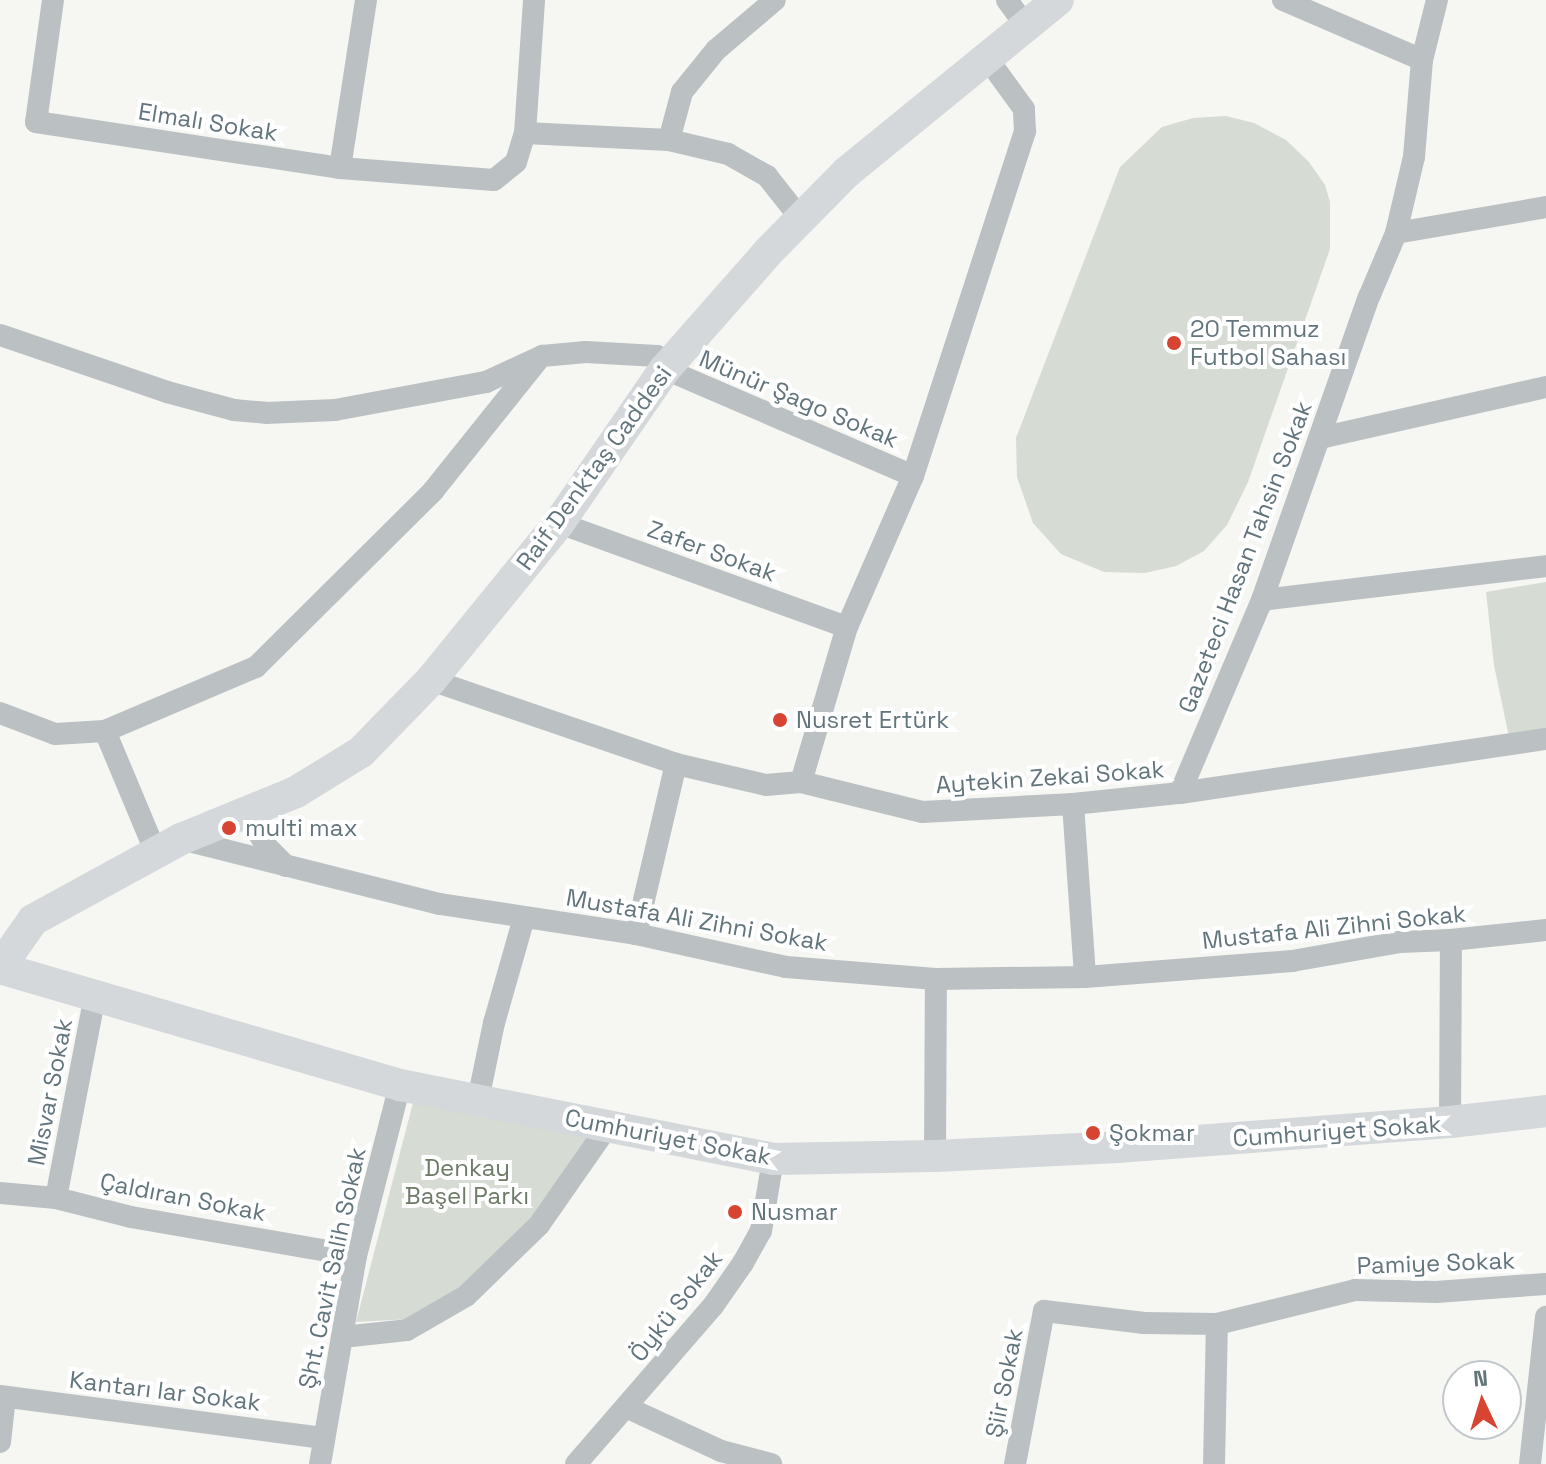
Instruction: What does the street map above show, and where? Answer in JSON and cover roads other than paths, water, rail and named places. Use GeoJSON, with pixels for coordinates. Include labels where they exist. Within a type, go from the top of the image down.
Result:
{"type":"FeatureCollection","features":[{"type":"Feature","properties":{"kind":"street","name":"Elmalı Sokak"},"geometry":{"type":"LineString","coordinates":[[53,0],[36,122],[340,168],[494,180],[516,162],[525,133]]}},
{"type":"Feature","properties":{"kind":"street"},"geometry":{"type":"LineString","coordinates":[[340,168],[366,0]]}},
{"type":"Feature","properties":{"kind":"street"},"geometry":{"type":"LineString","coordinates":[[534,0],[525,133],[669,140],[728,154],[767,176],[801,219]]}},
{"type":"Feature","properties":{"kind":"street"},"geometry":{"type":"LineString","coordinates":[[669,140],[682,92],[716,50],[775,0]]}},
{"type":"Feature","properties":{"kind":"street"},"geometry":{"type":"LineString","coordinates":[[1007,0],[1026,26]]}},
{"type":"Feature","properties":{"kind":"street","name":"Raif Denktaş Caddesi"},"geometry":{"type":"LineString","coordinates":[[0,968],[33,920],[168,846],[296,792],[361,752],[431,680],[559,523],[665,369],[801,219],[847,172],[1058,0]]}},
{"type":"Feature","properties":{"kind":"street"},"geometry":{"type":"LineString","coordinates":[[1283,0],[1422,60]]}},
{"type":"Feature","properties":{"kind":"street","name":"Gazeteci Hasan Tahsin Sokak"},"geometry":{"type":"LineString","coordinates":[[1180,793],[1262,600],[1396,233],[1414,157],[1422,60],[1437,0]]}},
{"type":"Feature","properties":{"kind":"street"},"geometry":{"type":"LineString","coordinates":[[801,782],[847,627],[913,476],[1025,131],[1024,109],[987,58]]}},
{"type":"Feature","properties":{"kind":"street"},"geometry":{"type":"LineString","coordinates":[[1396,233],[1546,207]]}},
{"type":"Feature","properties":{"kind":"street"},"geometry":{"type":"LineString","coordinates":[[0,335],[167,392],[234,410],[266,413],[335,410],[486,382],[542,356]]}},
{"type":"Feature","properties":{"kind":"street","name":"Münür Şago Sokak"},"geometry":{"type":"LineString","coordinates":[[542,356],[635,353],[657,356],[665,369],[913,476]]}},
{"type":"Feature","properties":{"kind":"street"},"geometry":{"type":"LineString","coordinates":[[0,713],[55,734],[105,731],[256,667],[433,491],[542,356]]}},
{"type":"Feature","properties":{"kind":"street"},"geometry":{"type":"LineString","coordinates":[[1320,438],[1546,387]]}},
{"type":"Feature","properties":{"kind":"street","name":"Zafer Sokak"},"geometry":{"type":"LineString","coordinates":[[559,523],[847,627]]}},
{"type":"Feature","properties":{"kind":"street"},"geometry":{"type":"LineString","coordinates":[[1262,600],[1546,566]]}},
{"type":"Feature","properties":{"kind":"street","name":"Aytekin Zekai Sokak"},"geometry":{"type":"LineString","coordinates":[[431,680],[676,764],[766,785],[801,782],[922,812],[1073,804],[1180,793],[1546,739]]}},
{"type":"Feature","properties":{"kind":"street"},"geometry":{"type":"LineString","coordinates":[[105,731],[168,846]]}},
{"type":"Feature","properties":{"kind":"street"},"geometry":{"type":"LineString","coordinates":[[636,934],[676,764]]}},
{"type":"Feature","properties":{"kind":"street"},"geometry":{"type":"LineString","coordinates":[[1073,804],[1085,977]]}},
{"type":"Feature","properties":{"kind":"street"},"geometry":{"type":"LineString","coordinates":[[251,810],[267,847],[287,867]]}},
{"type":"Feature","properties":{"kind":"street","name":"Mustafa Ali Zihni Sokak"},"geometry":{"type":"LineString","coordinates":[[168,846],[287,867],[440,904],[636,934],[786,967],[936,979],[1085,977],[1292,961],[1400,942],[1546,930]]}},
{"type":"Feature","properties":{"kind":"street","name":"Raif Denktaş Caddesi"},"geometry":{"type":"LineString","coordinates":[[35,978],[39,944],[99,884]]}},
{"type":"Feature","properties":{"kind":"street"},"geometry":{"type":"LineString","coordinates":[[478,1100],[509,963],[524,918]]}},
{"type":"Feature","properties":{"kind":"street"},"geometry":{"type":"LineString","coordinates":[[1450,1122],[1451,940]]}},
{"type":"Feature","properties":{"kind":"street","name":"Cumhuriyet Sokak"},"geometry":{"type":"LineString","coordinates":[[0,968],[400,1085],[773,1159],[1090,1149],[1450,1122],[1546,1111]]}},
{"type":"Feature","properties":{"kind":"street"},"geometry":{"type":"LineString","coordinates":[[935,1156],[936,979]]}},
{"type":"Feature","properties":{"kind":"street","name":"Misvar Sokak"},"geometry":{"type":"LineString","coordinates":[[56,1198],[95,995]]}},
{"type":"Feature","properties":{"kind":"street","name":"Şht. Cavit Salih Sokak"},"geometry":{"type":"LineString","coordinates":[[320,1464],[356,1256],[400,1085]]}},
{"type":"Feature","properties":{"kind":"street"},"geometry":{"type":"LineString","coordinates":[[342,1337],[407,1330],[466,1296],[539,1225],[608,1126]]}},
{"type":"Feature","properties":{"kind":"street","name":"Öykü Sokak"},"geometry":{"type":"LineString","coordinates":[[576,1464],[628,1408],[713,1306],[743,1263],[761,1231],[773,1159]]}},
{"type":"Feature","properties":{"kind":"street","name":"Çaldıran Sokak"},"geometry":{"type":"LineString","coordinates":[[0,1193],[56,1198],[131,1217],[356,1256]]}},
{"type":"Feature","properties":{"kind":"street","name":"Pamiye Sokak"},"geometry":{"type":"LineString","coordinates":[[1044,1311],[1144,1323],[1217,1324],[1355,1290],[1436,1292],[1546,1284]]}},
{"type":"Feature","properties":{"kind":"street","name":"Şiir Sokak"},"geometry":{"type":"LineString","coordinates":[[1015,1464],[1044,1311]]}},
{"type":"Feature","properties":{"kind":"street"},"geometry":{"type":"LineString","coordinates":[[1530,1464],[1546,1317]]}},
{"type":"Feature","properties":{"kind":"street"},"geometry":{"type":"LineString","coordinates":[[1214,1464],[1217,1324]]}},
{"type":"Feature","properties":{"kind":"street"},"geometry":{"type":"LineString","coordinates":[[0,1442],[3,1396]]}},
{"type":"Feature","properties":{"kind":"street","name":"Kantarı lar Sokak"},"geometry":{"type":"LineString","coordinates":[[3,1396],[323,1438]]}},
{"type":"Feature","properties":{"kind":"street"},"geometry":{"type":"LineString","coordinates":[[628,1408],[721,1451],[771,1464]]}},
{"type":"Feature","properties":{"kind":"place","name":"20 Temmuz Futbol Sahası"},"geometry":{"type":"Point","coordinates":[1174,343]}},
{"type":"Feature","properties":{"kind":"place","name":"Nusret Ertürk"},"geometry":{"type":"Point","coordinates":[780,720]}},
{"type":"Feature","properties":{"kind":"place","name":"multi max"},"geometry":{"type":"Point","coordinates":[229,828]}},
{"type":"Feature","properties":{"kind":"place","name":"Şokmar"},"geometry":{"type":"Point","coordinates":[1093,1133]}},
{"type":"Feature","properties":{"kind":"place","name":"Nusmar"},"geometry":{"type":"Point","coordinates":[735,1212]}},
{"type":"Feature","properties":{"kind":"park label","name":"Denkay Başel Parkı"},"geometry":{"type":"Point","coordinates":[467,1182]}}]}
